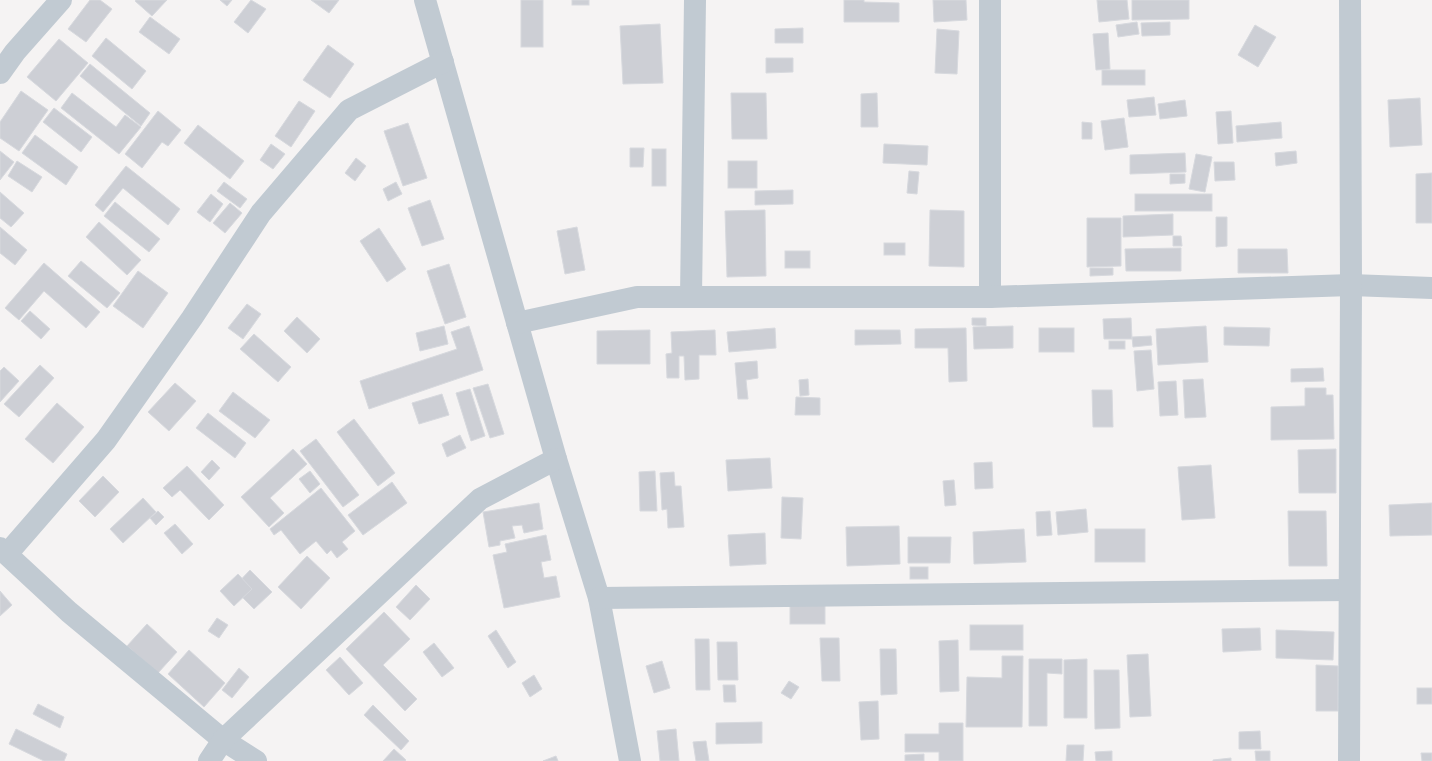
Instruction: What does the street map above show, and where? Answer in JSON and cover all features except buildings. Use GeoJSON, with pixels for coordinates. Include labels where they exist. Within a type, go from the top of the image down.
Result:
{"type":"FeatureCollection","features":[{"type":"Feature","properties":{"kind":"street"},"geometry":{"type":"LineString","coordinates":[[0,73],[8,50],[61,0]]}},
{"type":"Feature","properties":{"kind":"street"},"geometry":{"type":"LineString","coordinates":[[425,0],[556,459],[599,598],[630,761]]}},
{"type":"Feature","properties":{"kind":"street"},"geometry":{"type":"LineString","coordinates":[[691,297],[694,0]]}},
{"type":"Feature","properties":{"kind":"street"},"geometry":{"type":"LineString","coordinates":[[990,0],[990,297]]}},
{"type":"Feature","properties":{"kind":"street"},"geometry":{"type":"LineString","coordinates":[[1349,761],[1351,285],[1350,0]]}},
{"type":"Feature","properties":{"kind":"street"},"geometry":{"type":"LineString","coordinates":[[256,761],[223,740],[69,612],[3,551],[106,440],[192,318],[261,213],[349,110],[443,62]]}},
{"type":"Feature","properties":{"kind":"street"},"geometry":{"type":"LineString","coordinates":[[517,323],[637,297],[990,297],[1351,285],[1432,288]]}},
{"type":"Feature","properties":{"kind":"street"},"geometry":{"type":"LineString","coordinates":[[209,761],[223,740],[480,499],[556,459]]}},
{"type":"Feature","properties":{"kind":"street"},"geometry":{"type":"LineString","coordinates":[[599,598],[1349,590]]}}]}
